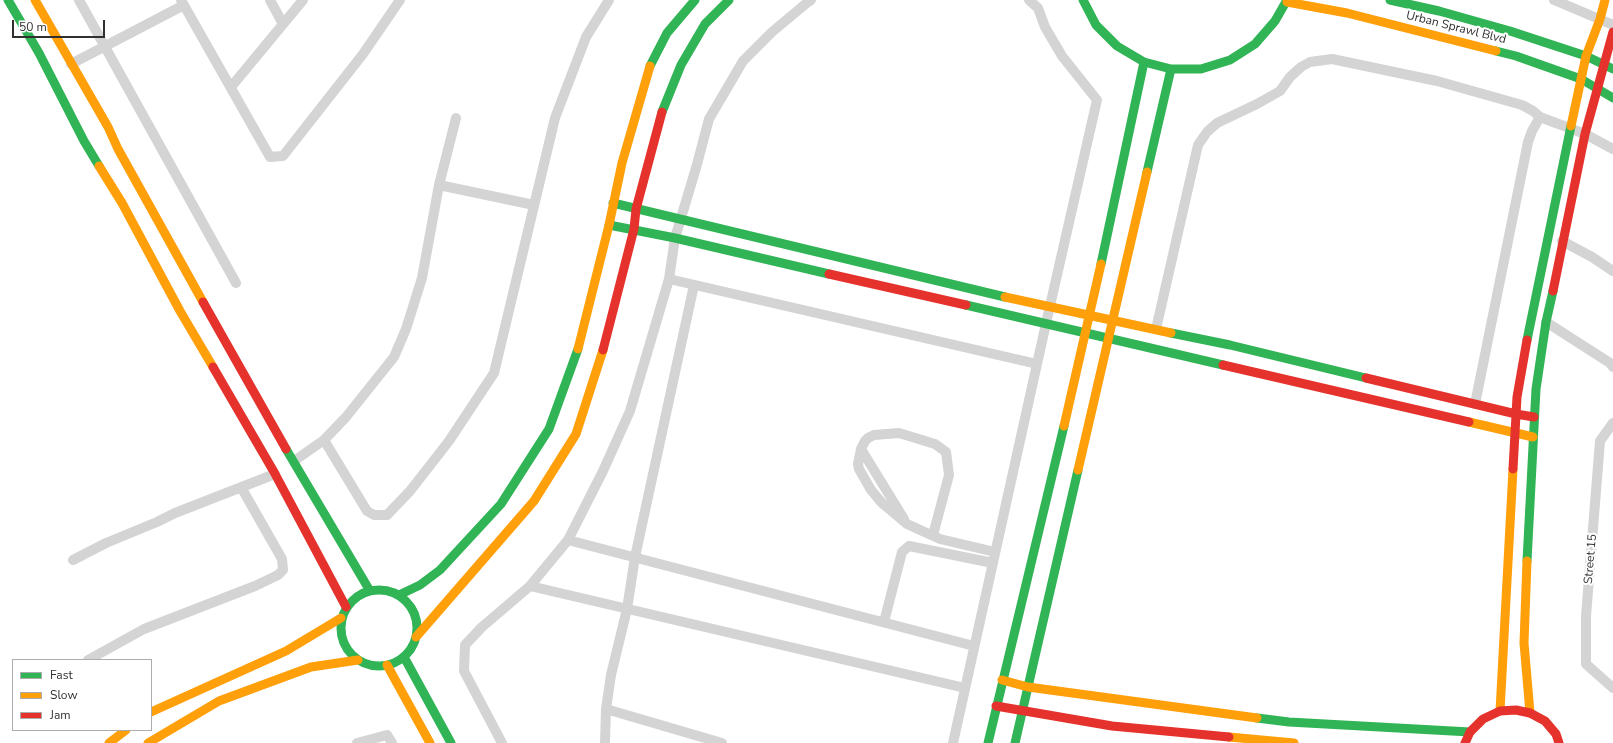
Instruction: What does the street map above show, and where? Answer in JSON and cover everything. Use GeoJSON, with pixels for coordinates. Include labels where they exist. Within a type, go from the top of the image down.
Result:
{"type":"FeatureCollection","features":[{"type":"Feature","properties":{"kind":"street"},"geometry":{"type":"LineString","coordinates":[[8,0],[39,53],[84,141],[122,203],[180,311],[275,474],[346,607]]}},
{"type":"Feature","properties":{"kind":"street"},"geometry":{"type":"LineString","coordinates":[[35,0],[108,127],[118,149],[232,351],[274,429],[370,591]]}},
{"type":"Feature","properties":{"kind":"street"},"geometry":{"type":"LineString","coordinates":[[79,0],[236,283]]}},
{"type":"Feature","properties":{"kind":"street"},"geometry":{"type":"LineString","coordinates":[[270,0],[283,24]]}},
{"type":"Feature","properties":{"kind":"street"},"geometry":{"type":"LineString","coordinates":[[231,87],[303,0]]}},
{"type":"Feature","properties":{"kind":"street"},"geometry":{"type":"LineString","coordinates":[[71,64],[183,2],[270,157],[283,156],[363,54],[400,0]]}},
{"type":"Feature","properties":{"kind":"street"},"geometry":{"type":"LineString","coordinates":[[324,440],[367,511],[374,515],[387,515],[410,491],[449,440],[494,373],[555,118],[586,37],[609,0]]}},
{"type":"Feature","properties":{"kind":"street"},"geometry":{"type":"LineString","coordinates":[[399,595],[420,585],[440,570],[501,504],[549,429],[577,353],[609,224],[622,163],[648,69],[667,33],[695,0]]}},
{"type":"Feature","properties":{"kind":"street"},"geometry":{"type":"LineString","coordinates":[[416,637],[534,501],[576,434],[604,348],[634,229],[636,209],[661,115],[681,65],[705,24],[729,0]]}},
{"type":"Feature","properties":{"kind":"street"},"geometry":{"type":"LineString","coordinates":[[502,743],[464,670],[465,645],[482,627],[530,586],[568,540],[603,471],[630,411],[669,279],[675,238],[709,119],[743,61],[772,32],[811,0]]}},
{"type":"Feature","properties":{"kind":"street"},"geometry":{"type":"LineString","coordinates":[[953,743],[1097,100],[1062,56],[1045,27],[1038,8],[1029,0]]}},
{"type":"Feature","properties":{"kind":"street"},"geometry":{"type":"LineString","coordinates":[[1083,0],[1096,25],[1117,46],[1144,62],[1171,69],[1201,69],[1230,60],[1255,44],[1275,21],[1287,1]]}},
{"type":"Feature","properties":{"kind":"street"},"geometry":{"type":"LineString","coordinates":[[1390,0],[1438,11],[1503,29],[1586,56],[1613,69]]}},
{"type":"Feature","properties":{"kind":"street"},"geometry":{"type":"LineString","coordinates":[[1554,0],[1613,25]]}},
{"type":"Feature","properties":{"kind":"street"},"geometry":{"type":"LineString","coordinates":[[1500,711],[1517,397],[1533,305],[1586,56],[1600,19],[1605,0]]}},
{"type":"Feature","properties":{"kind":"street","name":"Urban Sprawl Blvd"},"geometry":{"type":"LineString","coordinates":[[1287,1],[1347,13],[1516,56],[1581,80],[1613,98]]}},
{"type":"Feature","properties":{"kind":"street"},"geometry":{"type":"LineString","coordinates":[[1530,713],[1524,643],[1536,389],[1546,322],[1585,134],[1613,32]]}},
{"type":"Feature","properties":{"kind":"street"},"geometry":{"type":"LineString","coordinates":[[1156,329],[1198,145],[1207,132],[1217,123],[1257,104],[1280,90],[1290,77],[1301,67],[1310,62],[1332,59],[1437,81],[1522,105],[1540,117],[1571,130],[1585,134],[1613,150]]}},
{"type":"Feature","properties":{"kind":"street"},"geometry":{"type":"LineString","coordinates":[[988,743],[1086,333],[1144,62]]}},
{"type":"Feature","properties":{"kind":"street"},"geometry":{"type":"LineString","coordinates":[[1015,743],[1171,69]]}},
{"type":"Feature","properties":{"kind":"street"},"geometry":{"type":"LineString","coordinates":[[1475,404],[1528,142],[1540,117]]}},
{"type":"Feature","properties":{"kind":"street"},"geometry":{"type":"LineString","coordinates":[[294,461],[324,440],[346,417],[394,357],[406,329],[422,278],[439,185],[456,118]]}},
{"type":"Feature","properties":{"kind":"street"},"geometry":{"type":"LineString","coordinates":[[439,185],[534,205]]}},
{"type":"Feature","properties":{"kind":"street"},"geometry":{"type":"LineString","coordinates":[[613,203],[1050,307],[1230,345],[1534,418]]}},
{"type":"Feature","properties":{"kind":"street"},"geometry":{"type":"LineString","coordinates":[[609,224],[1533,437]]}},
{"type":"Feature","properties":{"kind":"street"},"geometry":{"type":"LineString","coordinates":[[1562,241],[1592,257],[1613,271]]}},
{"type":"Feature","properties":{"kind":"street"},"geometry":{"type":"LineString","coordinates":[[669,279],[1037,364]]}},
{"type":"Feature","properties":{"kind":"street"},"geometry":{"type":"LineString","coordinates":[[605,743],[606,709],[611,676],[627,609],[636,557],[694,285]]}},
{"type":"Feature","properties":{"kind":"street"},"geometry":{"type":"LineString","coordinates":[[1546,322],[1610,363],[1613,367]]}},
{"type":"Feature","properties":{"kind":"street","name":"Street 15"},"geometry":{"type":"LineString","coordinates":[[1613,423],[1600,441],[1586,616],[1586,664],[1613,688]]}},
{"type":"Feature","properties":{"kind":"street"},"geometry":{"type":"LineString","coordinates":[[933,535],[949,475],[946,452],[931,442],[899,433],[874,435],[865,441],[861,449],[907,524],[940,539],[995,552]]}},
{"type":"Feature","properties":{"kind":"street"},"geometry":{"type":"LineString","coordinates":[[73,560],[106,543],[175,513],[275,474]]}},
{"type":"Feature","properties":{"kind":"street"},"geometry":{"type":"LineString","coordinates":[[90,659],[144,629],[255,586],[278,575],[283,570],[282,559],[241,487]]}},
{"type":"Feature","properties":{"kind":"street"},"geometry":{"type":"LineString","coordinates":[[568,540],[974,646]]}},
{"type":"Feature","properties":{"kind":"street"},"geometry":{"type":"LineString","coordinates":[[884,622],[902,552],[909,546],[993,563]]}},
{"type":"Feature","properties":{"kind":"street"},"geometry":{"type":"LineString","coordinates":[[530,586],[965,688]]}},
{"type":"Feature","properties":{"kind":"street"},"geometry":{"type":"LineString","coordinates":[[376,589],[388,590],[399,595],[408,603],[414,613],[417,625],[416,637],[412,648],[404,657],[387,665],[377,666],[358,660],[349,652],[343,642],[340,630],[341,618],[346,607],[354,598],[364,592],[370,591],[376,589]]}},
{"type":"Feature","properties":{"kind":"street"},"geometry":{"type":"LineString","coordinates":[[152,712],[286,651],[341,618]]}},
{"type":"Feature","properties":{"kind":"street"},"geometry":{"type":"LineString","coordinates":[[404,657],[451,743]]}},
{"type":"Feature","properties":{"kind":"street"},"geometry":{"type":"LineString","coordinates":[[148,743],[219,701],[311,667],[358,660]]}},
{"type":"Feature","properties":{"kind":"street"},"geometry":{"type":"LineString","coordinates":[[387,665],[430,743]]}},
{"type":"Feature","properties":{"kind":"street"},"geometry":{"type":"LineString","coordinates":[[1002,680],[1028,686],[1289,722],[1470,732]]}},
{"type":"Feature","properties":{"kind":"street"},"geometry":{"type":"LineString","coordinates":[[996,706],[1112,726],[1294,743]]}},
{"type":"Feature","properties":{"kind":"street"},"geometry":{"type":"LineString","coordinates":[[606,709],[722,743]]}},
{"type":"Feature","properties":{"kind":"street"},"geometry":{"type":"LineString","coordinates":[[1465,743],[1470,732],[1483,719],[1500,711],[1516,710],[1530,713],[1545,721],[1556,734],[1559,743]]}},
{"type":"Feature","properties":{"kind":"street"},"geometry":{"type":"LineString","coordinates":[[109,743],[125,731]]}},
{"type":"Feature","properties":{"kind":"street"},"geometry":{"type":"LineString","coordinates":[[357,743],[388,735],[392,743]]}},
{"type":"Feature","properties":{"kind":"traffic: fast"},"geometry":{"type":"LineString","coordinates":[[8,0],[39,53],[84,141],[99,166]]}},
{"type":"Feature","properties":{"kind":"traffic: fast"},"geometry":{"type":"LineString","coordinates":[[650,66],[667,33],[695,0]]}},
{"type":"Feature","properties":{"kind":"traffic: fast"},"geometry":{"type":"LineString","coordinates":[[662,112],[681,65],[705,24],[729,0]]}},
{"type":"Feature","properties":{"kind":"traffic: fast"},"geometry":{"type":"LineString","coordinates":[[1083,0],[1096,25],[1117,46],[1144,62],[1171,69],[1201,69],[1230,60],[1255,44],[1275,21],[1287,0]]}},
{"type":"Feature","properties":{"kind":"traffic: fast"},"geometry":{"type":"LineString","coordinates":[[1390,0],[1439,11],[1510,31],[1586,56],[1613,69]]}},
{"type":"Feature","properties":{"kind":"traffic: fast"},"geometry":{"type":"LineString","coordinates":[[1496,51],[1516,56],[1581,79],[1613,98]]}},
{"type":"Feature","properties":{"kind":"traffic: fast"},"geometry":{"type":"LineString","coordinates":[[1101,264],[1144,62]]}},
{"type":"Feature","properties":{"kind":"traffic: fast"},"geometry":{"type":"LineString","coordinates":[[1147,172],[1171,69]]}},
{"type":"Feature","properties":{"kind":"traffic: fast"},"geometry":{"type":"LineString","coordinates":[[1527,340],[1571,126]]}},
{"type":"Feature","properties":{"kind":"traffic: fast"},"geometry":{"type":"LineString","coordinates":[[613,203],[1005,297]]}},
{"type":"Feature","properties":{"kind":"traffic: fast"},"geometry":{"type":"LineString","coordinates":[[609,225],[675,238],[829,274]]}},
{"type":"Feature","properties":{"kind":"traffic: fast"},"geometry":{"type":"LineString","coordinates":[[1527,561],[1536,389],[1546,322],[1553,291]]}},
{"type":"Feature","properties":{"kind":"traffic: fast"},"geometry":{"type":"LineString","coordinates":[[966,305],[1223,365]]}},
{"type":"Feature","properties":{"kind":"traffic: fast"},"geometry":{"type":"LineString","coordinates":[[1171,333],[1230,345],[1366,378]]}},
{"type":"Feature","properties":{"kind":"traffic: fast"},"geometry":{"type":"LineString","coordinates":[[399,595],[420,585],[440,570],[501,504],[549,429],[578,349]]}},
{"type":"Feature","properties":{"kind":"traffic: fast"},"geometry":{"type":"LineString","coordinates":[[988,743],[1064,426]]}},
{"type":"Feature","properties":{"kind":"traffic: fast"},"geometry":{"type":"LineString","coordinates":[[286,449],[370,591]]}},
{"type":"Feature","properties":{"kind":"traffic: fast"},"geometry":{"type":"LineString","coordinates":[[1015,743],[1078,470]]}},
{"type":"Feature","properties":{"kind":"traffic: fast"},"geometry":{"type":"LineString","coordinates":[[372,590],[386,590],[400,596],[411,607],[417,621],[417,628],[417,635],[414,643],[406,655],[400,660],[386,666],[372,666],[358,660],[347,649],[341,635],[341,621],[347,607],[358,596],[372,590]]}},
{"type":"Feature","properties":{"kind":"traffic: fast"},"geometry":{"type":"LineString","coordinates":[[404,657],[451,743]]}},
{"type":"Feature","properties":{"kind":"traffic: fast"},"geometry":{"type":"LineString","coordinates":[[1257,718],[1289,722],[1470,732]]}},
{"type":"Feature","properties":{"kind":"traffic: slow"},"geometry":{"type":"LineString","coordinates":[[35,0],[108,127],[118,149],[203,302]]}},
{"type":"Feature","properties":{"kind":"traffic: slow"},"geometry":{"type":"LineString","coordinates":[[1571,126],[1586,56],[1600,19],[1605,0]]}},
{"type":"Feature","properties":{"kind":"traffic: slow"},"geometry":{"type":"LineString","coordinates":[[1287,2],[1347,13],[1496,51]]}},
{"type":"Feature","properties":{"kind":"traffic: slow"},"geometry":{"type":"LineString","coordinates":[[578,349],[609,225],[622,163],[650,66]]}},
{"type":"Feature","properties":{"kind":"traffic: slow"},"geometry":{"type":"LineString","coordinates":[[99,166],[122,203],[180,311],[213,367]]}},
{"type":"Feature","properties":{"kind":"traffic: slow"},"geometry":{"type":"LineString","coordinates":[[1078,470],[1147,172]]}},
{"type":"Feature","properties":{"kind":"traffic: slow"},"geometry":{"type":"LineString","coordinates":[[1064,426],[1101,264]]}},
{"type":"Feature","properties":{"kind":"traffic: slow"},"geometry":{"type":"LineString","coordinates":[[1005,297],[1171,333]]}},
{"type":"Feature","properties":{"kind":"traffic: slow"},"geometry":{"type":"LineString","coordinates":[[416,637],[534,501],[576,434],[603,350]]}},
{"type":"Feature","properties":{"kind":"traffic: slow"},"geometry":{"type":"LineString","coordinates":[[1469,422],[1533,437]]}},
{"type":"Feature","properties":{"kind":"traffic: slow"},"geometry":{"type":"LineString","coordinates":[[1500,711],[1513,469]]}},
{"type":"Feature","properties":{"kind":"traffic: slow"},"geometry":{"type":"LineString","coordinates":[[1527,561],[1524,643],[1530,713]]}},
{"type":"Feature","properties":{"kind":"traffic: slow"},"geometry":{"type":"LineString","coordinates":[[152,712],[286,651],[341,618]]}},
{"type":"Feature","properties":{"kind":"traffic: slow"},"geometry":{"type":"LineString","coordinates":[[148,743],[219,701],[311,667],[358,660]]}},
{"type":"Feature","properties":{"kind":"traffic: slow"},"geometry":{"type":"LineString","coordinates":[[387,665],[430,743]]}},
{"type":"Feature","properties":{"kind":"traffic: slow"},"geometry":{"type":"LineString","coordinates":[[1002,680],[1028,687],[1257,718]]}},
{"type":"Feature","properties":{"kind":"traffic: slow"},"geometry":{"type":"LineString","coordinates":[[109,743],[125,731]]}},
{"type":"Feature","properties":{"kind":"traffic: slow"},"geometry":{"type":"LineString","coordinates":[[1229,737],[1294,743]]}},
{"type":"Feature","properties":{"kind":"traffic: jam"},"geometry":{"type":"LineString","coordinates":[[1553,291],[1585,134],[1613,32]]}},
{"type":"Feature","properties":{"kind":"traffic: jam"},"geometry":{"type":"LineString","coordinates":[[603,350],[634,229],[636,209],[662,112]]}},
{"type":"Feature","properties":{"kind":"traffic: jam"},"geometry":{"type":"LineString","coordinates":[[829,274],[966,305]]}},
{"type":"Feature","properties":{"kind":"traffic: jam"},"geometry":{"type":"LineString","coordinates":[[203,302],[286,449]]}},
{"type":"Feature","properties":{"kind":"traffic: jam"},"geometry":{"type":"LineString","coordinates":[[1513,469],[1517,397],[1527,340]]}},
{"type":"Feature","properties":{"kind":"traffic: jam"},"geometry":{"type":"LineString","coordinates":[[1223,365],[1469,422]]}},
{"type":"Feature","properties":{"kind":"traffic: jam"},"geometry":{"type":"LineString","coordinates":[[213,367],[274,472],[346,607]]}},
{"type":"Feature","properties":{"kind":"traffic: jam"},"geometry":{"type":"LineString","coordinates":[[1366,378],[1534,417]]}},
{"type":"Feature","properties":{"kind":"traffic: jam"},"geometry":{"type":"LineString","coordinates":[[996,706],[1112,726],[1229,737]]}},
{"type":"Feature","properties":{"kind":"traffic: jam"},"geometry":{"type":"LineString","coordinates":[[1465,743],[1470,732],[1483,719],[1500,711],[1516,710],[1530,713],[1545,721],[1556,734],[1559,743]]}}]}
